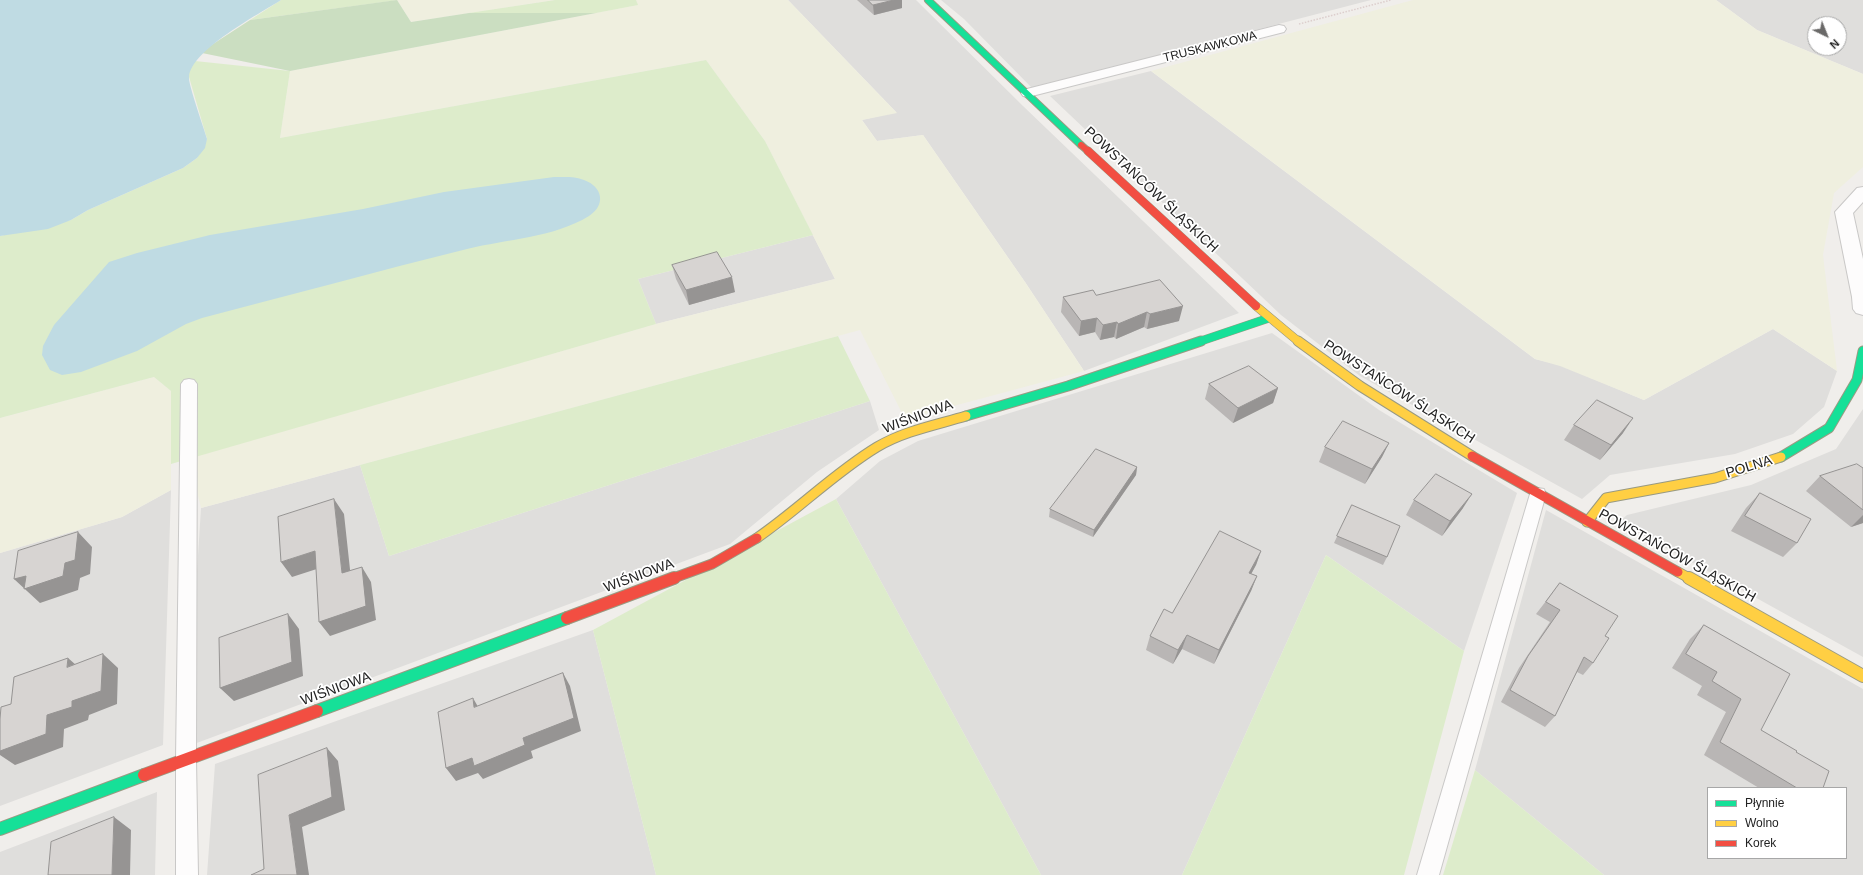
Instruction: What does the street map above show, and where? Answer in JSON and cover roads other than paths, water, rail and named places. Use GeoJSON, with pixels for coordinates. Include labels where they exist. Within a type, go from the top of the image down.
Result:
{"type":"FeatureCollection","features":[{"type":"Feature","properties":{"kind":"street","name":"POWSTAŃCÓW ŚLĄSKICH"},"geometry":{"type":"LineString","coordinates":[[928,0],[1171,229],[1269,318],[1318,358],[1401,414],[1538,494],[1863,676]]}},
{"type":"Feature","properties":{"kind":"street","name":"TRUSKAWKOWA"},"geometry":{"type":"LineString","coordinates":[[1028,93],[1279,29]]}},
{"type":"Feature","properties":{"kind":"street"},"geometry":{"type":"LineString","coordinates":[[1863,192],[1844,212],[1862,297],[1863,309]]}},
{"type":"Feature","properties":{"kind":"street","name":"WIŚNIOWA"},"geometry":{"type":"LineString","coordinates":[[0,829],[712,564],[743,547],[774,526],[867,453],[903,435],[1068,386],[1269,318]]}},
{"type":"Feature","properties":{"kind":"street","name":"POLNA"},"geometry":{"type":"LineString","coordinates":[[1587,522],[1606,498],[1715,478],[1782,458],[1829,428],[1857,380],[1863,350]]}},
{"type":"Feature","properties":{"kind":"lane"},"geometry":{"type":"LineString","coordinates":[[187,875],[186,759],[189,384]]}},
{"type":"Feature","properties":{"kind":"lane"},"geometry":{"type":"LineString","coordinates":[[1428,875],[1538,494]]}},
{"type":"Feature","properties":{"kind":"water"},"geometry":{"type":"Polygon","coordinates":[[[0,0],[281,0],[243,23],[213,44],[193,67],[189,81],[207,139],[205,148],[197,158],[183,168],[88,210],[71,220],[48,229],[0,236],[0,0]]]}},
{"type":"Feature","properties":{"kind":"water"},"geometry":{"type":"Polygon","coordinates":[[[554,177],[577,178],[590,183],[595,187],[600,196],[598,207],[589,216],[560,229],[530,237],[467,249],[202,318],[186,324],[137,351],[81,372],[62,375],[50,370],[42,355],[43,346],[54,325],[109,262],[137,253],[210,235],[363,209],[444,192],[554,177]]]}}]}
